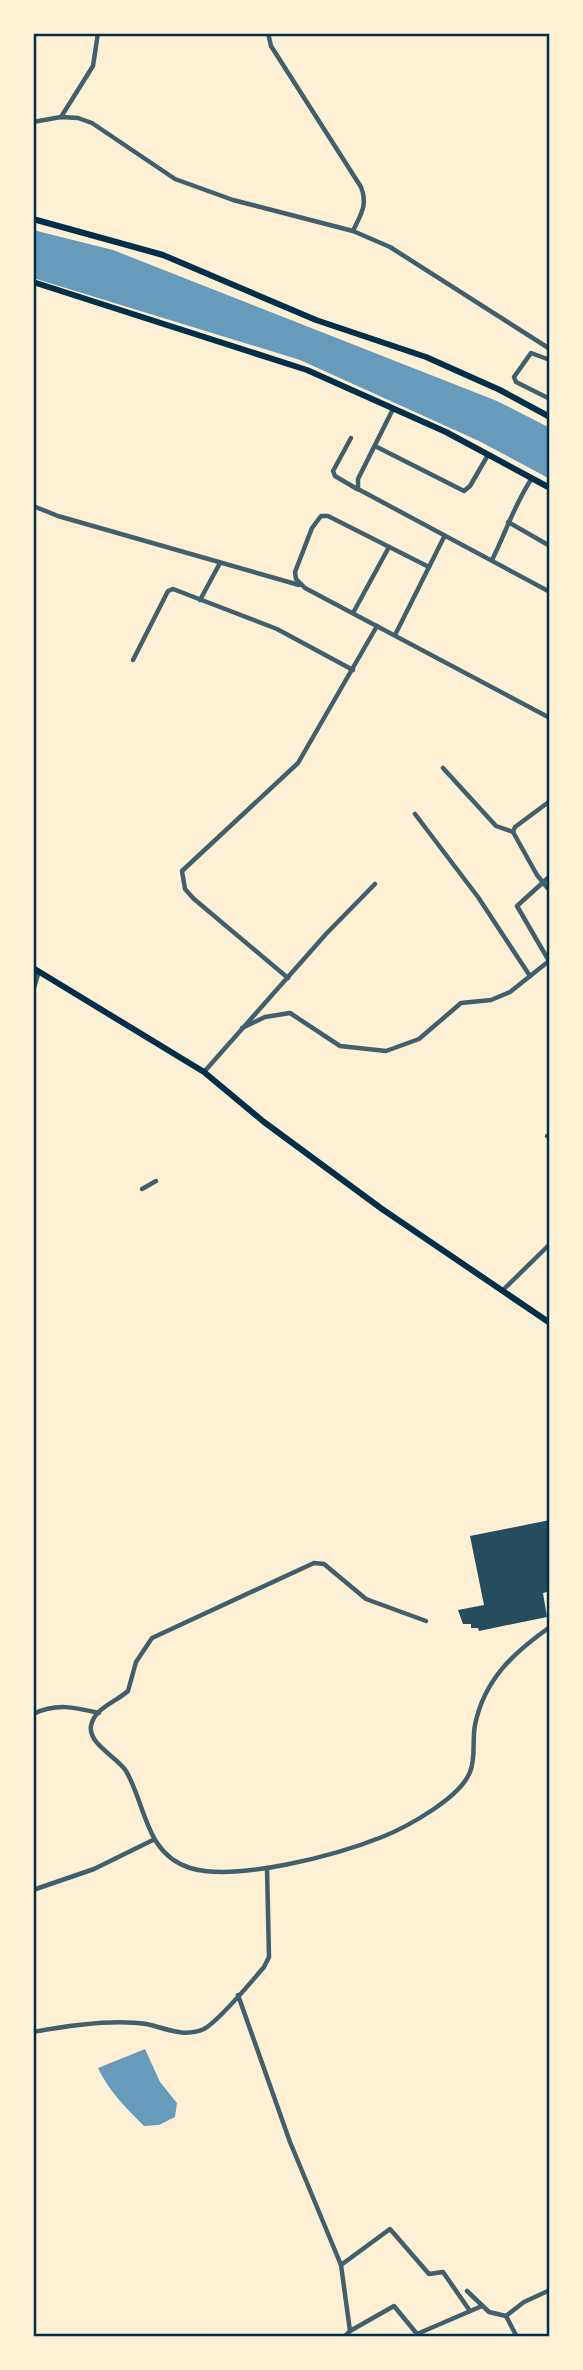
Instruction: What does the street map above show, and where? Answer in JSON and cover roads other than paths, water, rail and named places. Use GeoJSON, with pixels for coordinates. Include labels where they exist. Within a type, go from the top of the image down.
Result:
{"type":"FeatureCollection","features":[{"type":"Feature","properties":{"kind":"main road"},"geometry":{"type":"LineString","coordinates":[[33,219],[163,254],[316,320],[426,357],[500,390],[550,417]]}},
{"type":"Feature","properties":{"kind":"main road"},"geometry":{"type":"LineString","coordinates":[[33,282],[307,370],[394,407],[550,488]]}},
{"type":"Feature","properties":{"kind":"main road"},"geometry":{"type":"LineString","coordinates":[[36,970],[204,1072],[264,1122],[371,1201],[550,1323]]}},
{"type":"Feature","properties":{"kind":"street"},"geometry":{"type":"LineString","coordinates":[[61,117],[93,66],[98,33]]}},
{"type":"Feature","properties":{"kind":"street"},"geometry":{"type":"LineString","coordinates":[[268,33],[271,46],[361,187],[366,201],[365,208],[353,232]]}},
{"type":"Feature","properties":{"kind":"street"},"geometry":{"type":"LineString","coordinates":[[33,122],[61,117],[78,118],[92,123],[185,183],[233,200],[353,232],[390,247],[550,349]]}},
{"type":"Feature","properties":{"kind":"street"},"geometry":{"type":"LineString","coordinates":[[550,360],[531,353],[514,377],[516,382],[550,399]]}},
{"type":"Feature","properties":{"kind":"street"},"geometry":{"type":"LineString","coordinates":[[358,489],[358,479],[394,407]]}},
{"type":"Feature","properties":{"kind":"street"},"geometry":{"type":"LineString","coordinates":[[351,438],[333,471],[335,476],[550,592]]}},
{"type":"Feature","properties":{"kind":"street"},"geometry":{"type":"LineString","coordinates":[[375,446],[464,491],[470,486],[488,455]]}},
{"type":"Feature","properties":{"kind":"street"},"geometry":{"type":"LineString","coordinates":[[492,560],[507,531],[508,521],[531,478]]}},
{"type":"Feature","properties":{"kind":"street"},"geometry":{"type":"LineString","coordinates":[[33,506],[58,516],[299,585],[550,718]]}},
{"type":"Feature","properties":{"kind":"street"},"geometry":{"type":"LineString","coordinates":[[299,585],[295,572],[312,528],[321,516],[328,516],[429,567]]}},
{"type":"Feature","properties":{"kind":"street"},"geometry":{"type":"LineString","coordinates":[[508,521],[550,546]]}},
{"type":"Feature","properties":{"kind":"street"},"geometry":{"type":"LineString","coordinates":[[395,635],[444,537]]}},
{"type":"Feature","properties":{"kind":"street"},"geometry":{"type":"LineString","coordinates":[[353,613],[389,547]]}},
{"type":"Feature","properties":{"kind":"street"},"geometry":{"type":"LineString","coordinates":[[200,600],[220,563]]}},
{"type":"Feature","properties":{"kind":"street"},"geometry":{"type":"LineString","coordinates":[[133,660],[168,591],[173,589],[277,629],[353,670]]}},
{"type":"Feature","properties":{"kind":"street"},"geometry":{"type":"LineString","coordinates":[[288,978],[194,899],[185,888],[182,871],[298,763],[377,626]]}},
{"type":"Feature","properties":{"kind":"street"},"geometry":{"type":"LineString","coordinates":[[443,768],[496,826],[513,832],[542,883],[550,891]]}},
{"type":"Feature","properties":{"kind":"street"},"geometry":{"type":"LineString","coordinates":[[513,832],[550,801]]}},
{"type":"Feature","properties":{"kind":"street"},"geometry":{"type":"LineString","coordinates":[[415,814],[478,897],[530,976]]}},
{"type":"Feature","properties":{"kind":"street"},"geometry":{"type":"LineString","coordinates":[[242,1028],[265,1017],[290,1013],[340,1046],[386,1051],[419,1039],[461,1003],[501,997],[549,961],[517,906],[550,876]]}},
{"type":"Feature","properties":{"kind":"street"},"geometry":{"type":"LineString","coordinates":[[204,1072],[375,884]]}},
{"type":"Feature","properties":{"kind":"street"},"geometry":{"type":"LineString","coordinates":[[33,991],[36,970]]}},
{"type":"Feature","properties":{"kind":"street"},"geometry":{"type":"LineString","coordinates":[[142,1189],[156,1181]]}},
{"type":"Feature","properties":{"kind":"street"},"geometry":{"type":"LineString","coordinates":[[503,1290],[550,1244]]}},
{"type":"Feature","properties":{"kind":"street"},"geometry":{"type":"LineString","coordinates":[[426,1621],[366,1599],[324,1564],[314,1563],[152,1638],[136,1662],[128,1691],[99,1713],[92,1723],[93,1737],[126,1771],[153,1840],[174,1859],[194,1869],[267,1868],[383,1837],[446,1799],[470,1771],[480,1704],[493,1678],[519,1650],[550,1627]]}},
{"type":"Feature","properties":{"kind":"street"},"geometry":{"type":"LineString","coordinates":[[33,1714],[51,1706],[78,1707],[99,1713]]}},
{"type":"Feature","properties":{"kind":"street"},"geometry":{"type":"LineString","coordinates":[[33,1890],[94,1869],[153,1840]]}},
{"type":"Feature","properties":{"kind":"street"},"geometry":{"type":"LineString","coordinates":[[33,2032],[140,2023],[176,2032],[192,2032],[209,2026],[264,1968],[269,1957],[267,1868]]}},
{"type":"Feature","properties":{"kind":"street"},"geometry":{"type":"LineString","coordinates":[[238,1995],[290,2142],[341,2265],[345,2280],[349,2331]]}},
{"type":"Feature","properties":{"kind":"street"},"geometry":{"type":"LineString","coordinates":[[341,2265],[390,2229],[429,2274],[443,2272],[470,2311]]}},
{"type":"Feature","properties":{"kind":"street"},"geometry":{"type":"LineString","coordinates":[[467,2291],[495,2315],[506,2316],[524,2302],[550,2290]]}},
{"type":"Feature","properties":{"kind":"street"},"geometry":{"type":"LineString","coordinates":[[344,2337],[349,2331],[394,2306],[417,2333],[482,2305]]}},
{"type":"Feature","properties":{"kind":"street"},"geometry":{"type":"LineString","coordinates":[[506,2316],[517,2337]]}},
{"type":"Feature","properties":{"kind":"water"},"geometry":{"type":"Polygon","coordinates":[[[33,230],[113,250],[497,401],[550,428],[550,479],[479,441],[300,360],[33,278],[33,230]]]}},
{"type":"Feature","properties":{"kind":"water"},"geometry":{"type":"Polygon","coordinates":[[[145,2049],[160,2082],[177,2103],[175,2117],[159,2125],[144,2126],[112,2092],[98,2068],[145,2049]]]}}]}
